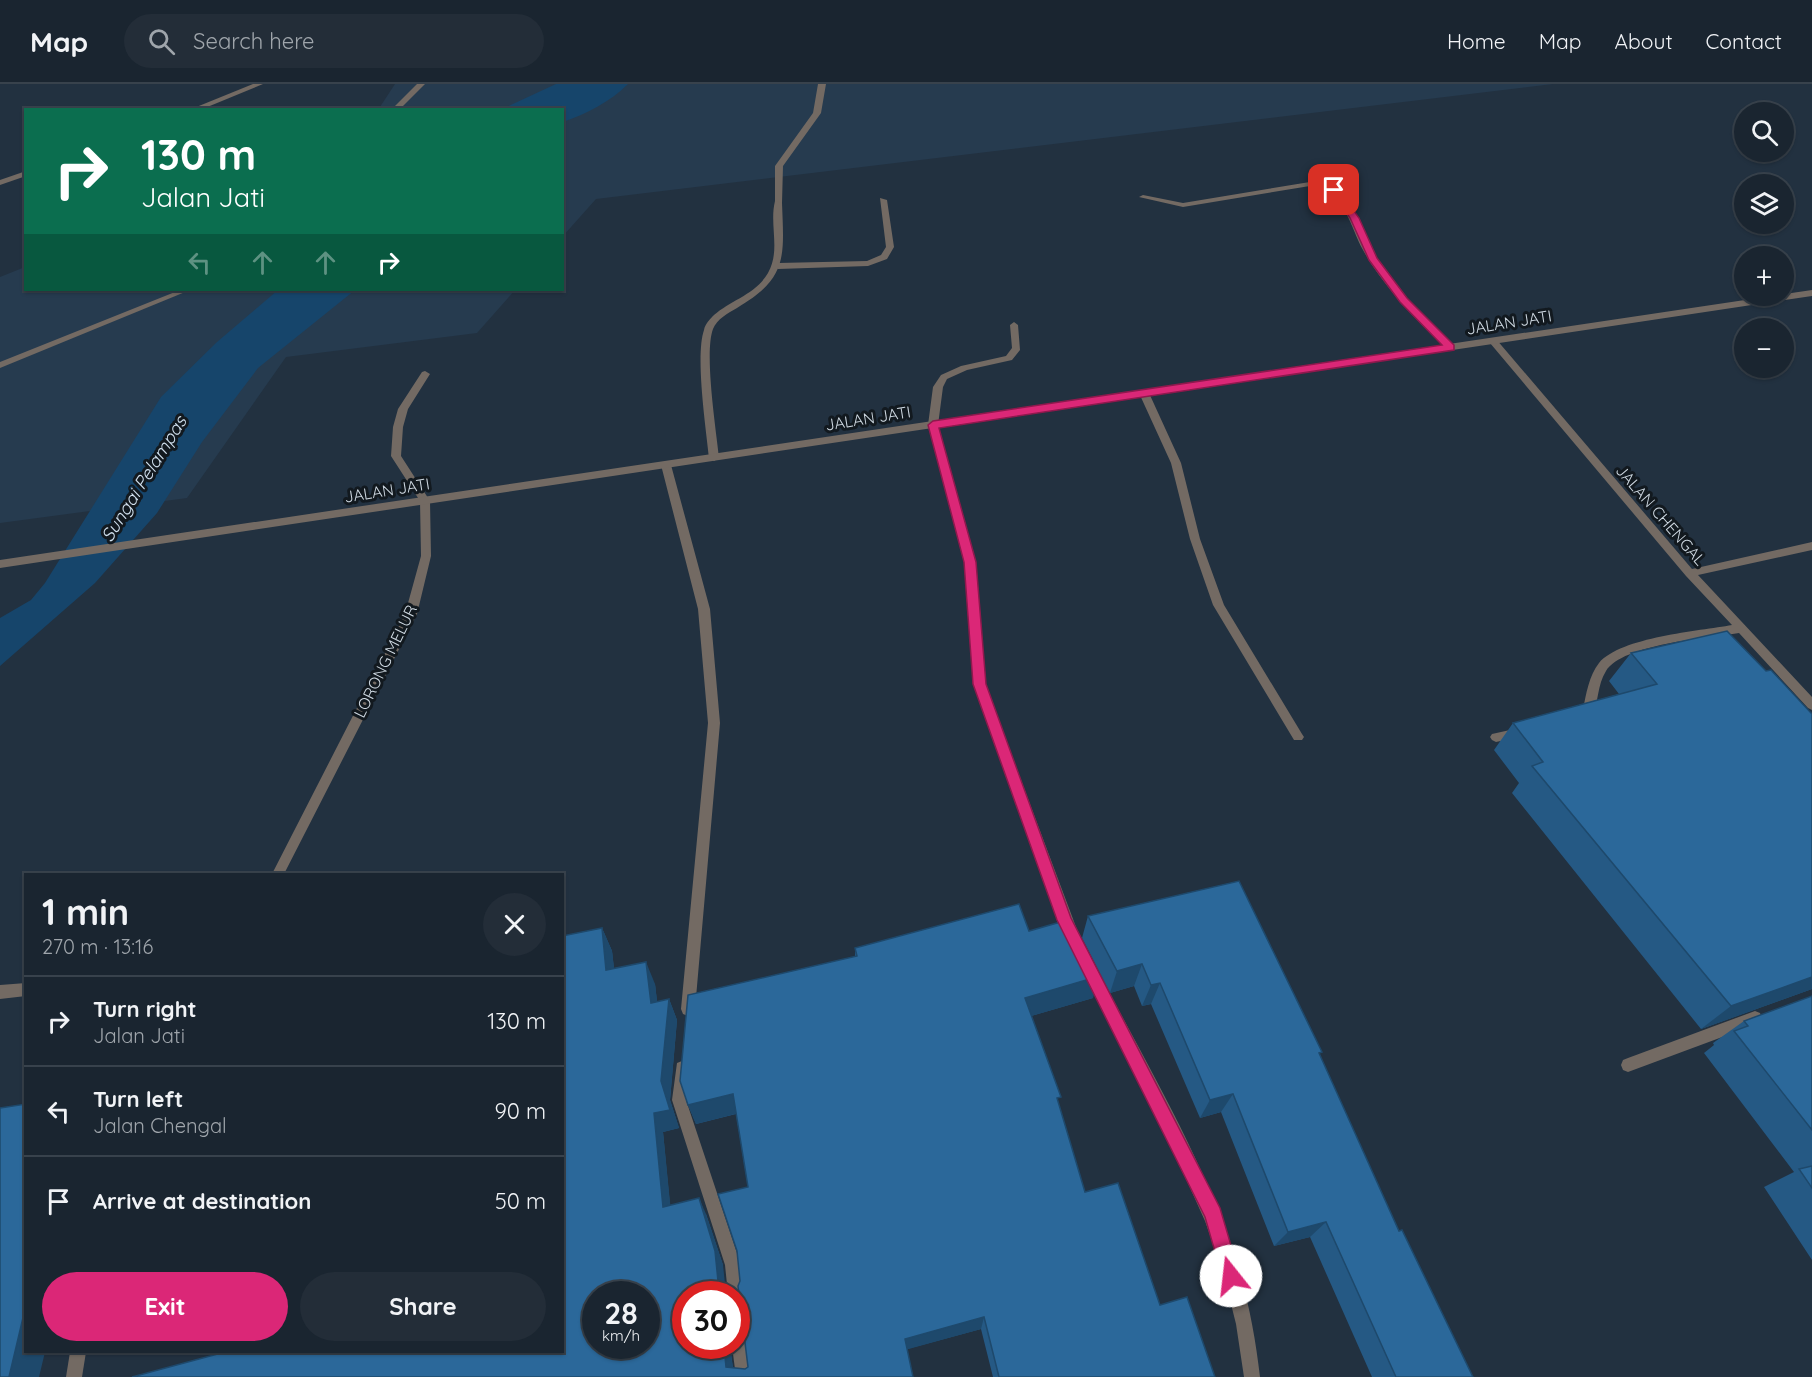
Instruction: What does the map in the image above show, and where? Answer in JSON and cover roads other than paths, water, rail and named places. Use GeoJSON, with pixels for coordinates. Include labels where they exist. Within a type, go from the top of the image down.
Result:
{"type":"FeatureCollection","features":[{"type":"Feature","properties":{"kind":"street"},"geometry":{"type":"LineString","coordinates":[[197,108],[259,84]]}},
{"type":"Feature","properties":{"kind":"street"},"geometry":{"type":"LineString","coordinates":[[396,108],[421,84]]}},
{"type":"Feature","properties":{"kind":"street"},"geometry":{"type":"LineString","coordinates":[[714,458],[707,375],[707,332],[718,316],[759,293],[778,266],[779,166],[817,113],[822,84]]}},
{"type":"Feature","properties":{"kind":"street"},"geometry":{"type":"LineString","coordinates":[[0,183],[24,174]]}},
{"type":"Feature","properties":{"kind":"street"},"geometry":{"type":"LineString","coordinates":[[1143,197],[1183,205],[1316,183],[1327,185],[1334,190],[1354,218],[1372,258],[1397,292],[1450,347]]}},
{"type":"Feature","properties":{"kind":"street"},"geometry":{"type":"LineString","coordinates":[[778,266],[868,263],[884,257],[890,247],[883,200]]}},
{"type":"Feature","properties":{"kind":"street"},"geometry":{"type":"LineString","coordinates":[[0,365],[184,291]]}},
{"type":"Feature","properties":{"kind":"street","name":"JALAN JATI"},"geometry":{"type":"LineString","coordinates":[[0,564],[1812,293]]}},
{"type":"Feature","properties":{"kind":"street"},"geometry":{"type":"LineString","coordinates":[[1014,325],[1017,348],[1009,358],[964,368],[944,377],[938,387],[933,425],[970,562],[979,684],[1064,920],[1213,1215],[1249,1339],[1252,1377]]}},
{"type":"Feature","properties":{"kind":"street","name":"JALAN CHENGAL"},"geometry":{"type":"LineString","coordinates":[[1493,341],[1690,573],[1812,705]]}},
{"type":"Feature","properties":{"kind":"street"},"geometry":{"type":"LineString","coordinates":[[425,374],[404,409],[398,427],[396,456],[425,501]]}},
{"type":"Feature","properties":{"kind":"street"},"geometry":{"type":"LineString","coordinates":[[1144,393],[1176,464],[1195,539],[1220,605],[1298,737]]}},
{"type":"Feature","properties":{"kind":"street"},"geometry":{"type":"LineString","coordinates":[[666,465],[704,609],[714,723],[687,1019]]}},
{"type":"Feature","properties":{"kind":"street","name":"LORONG MELUR"},"geometry":{"type":"LineString","coordinates":[[279,873],[411,614],[426,556],[425,501]]}},
{"type":"Feature","properties":{"kind":"street"},"geometry":{"type":"LineString","coordinates":[[1690,573],[1812,546]]}},
{"type":"Feature","properties":{"kind":"street"},"geometry":{"type":"LineString","coordinates":[[1572,722],[1588,713],[1594,689],[1605,662],[1634,648],[1742,628]]}},
{"type":"Feature","properties":{"kind":"street"},"geometry":{"type":"LineString","coordinates":[[1496,737],[1530,731]]}},
{"type":"Feature","properties":{"kind":"street"},"geometry":{"type":"LineString","coordinates":[[0,992],[24,989]]}},
{"type":"Feature","properties":{"kind":"street"},"geometry":{"type":"LineString","coordinates":[[1628,1065],[1769,1013]]}},
{"type":"Feature","properties":{"kind":"street"},"geometry":{"type":"LineString","coordinates":[[683,1054],[679,1100],[733,1264],[734,1281]]}},
{"type":"Feature","properties":{"kind":"street"},"geometry":{"type":"LineString","coordinates":[[74,1377],[78,1353]]}},
{"type":"Feature","properties":{"kind":"street"},"geometry":{"type":"LineString","coordinates":[[742,1359],[744,1377]]}},
{"type":"Feature","properties":{"kind":"water"},"geometry":{"type":"Polygon","coordinates":[[[556,84],[628,84],[597,107],[564,122],[564,108],[504,108],[556,84]]]}},
{"type":"Feature","properties":{"kind":"water","name":"Sungai Pelampas"},"geometry":{"type":"Polygon","coordinates":[[[277,291],[354,291],[258,368],[202,442],[157,513],[95,583],[0,666],[0,618],[31,600],[45,583],[161,397],[217,342],[277,291]]]}}]}
